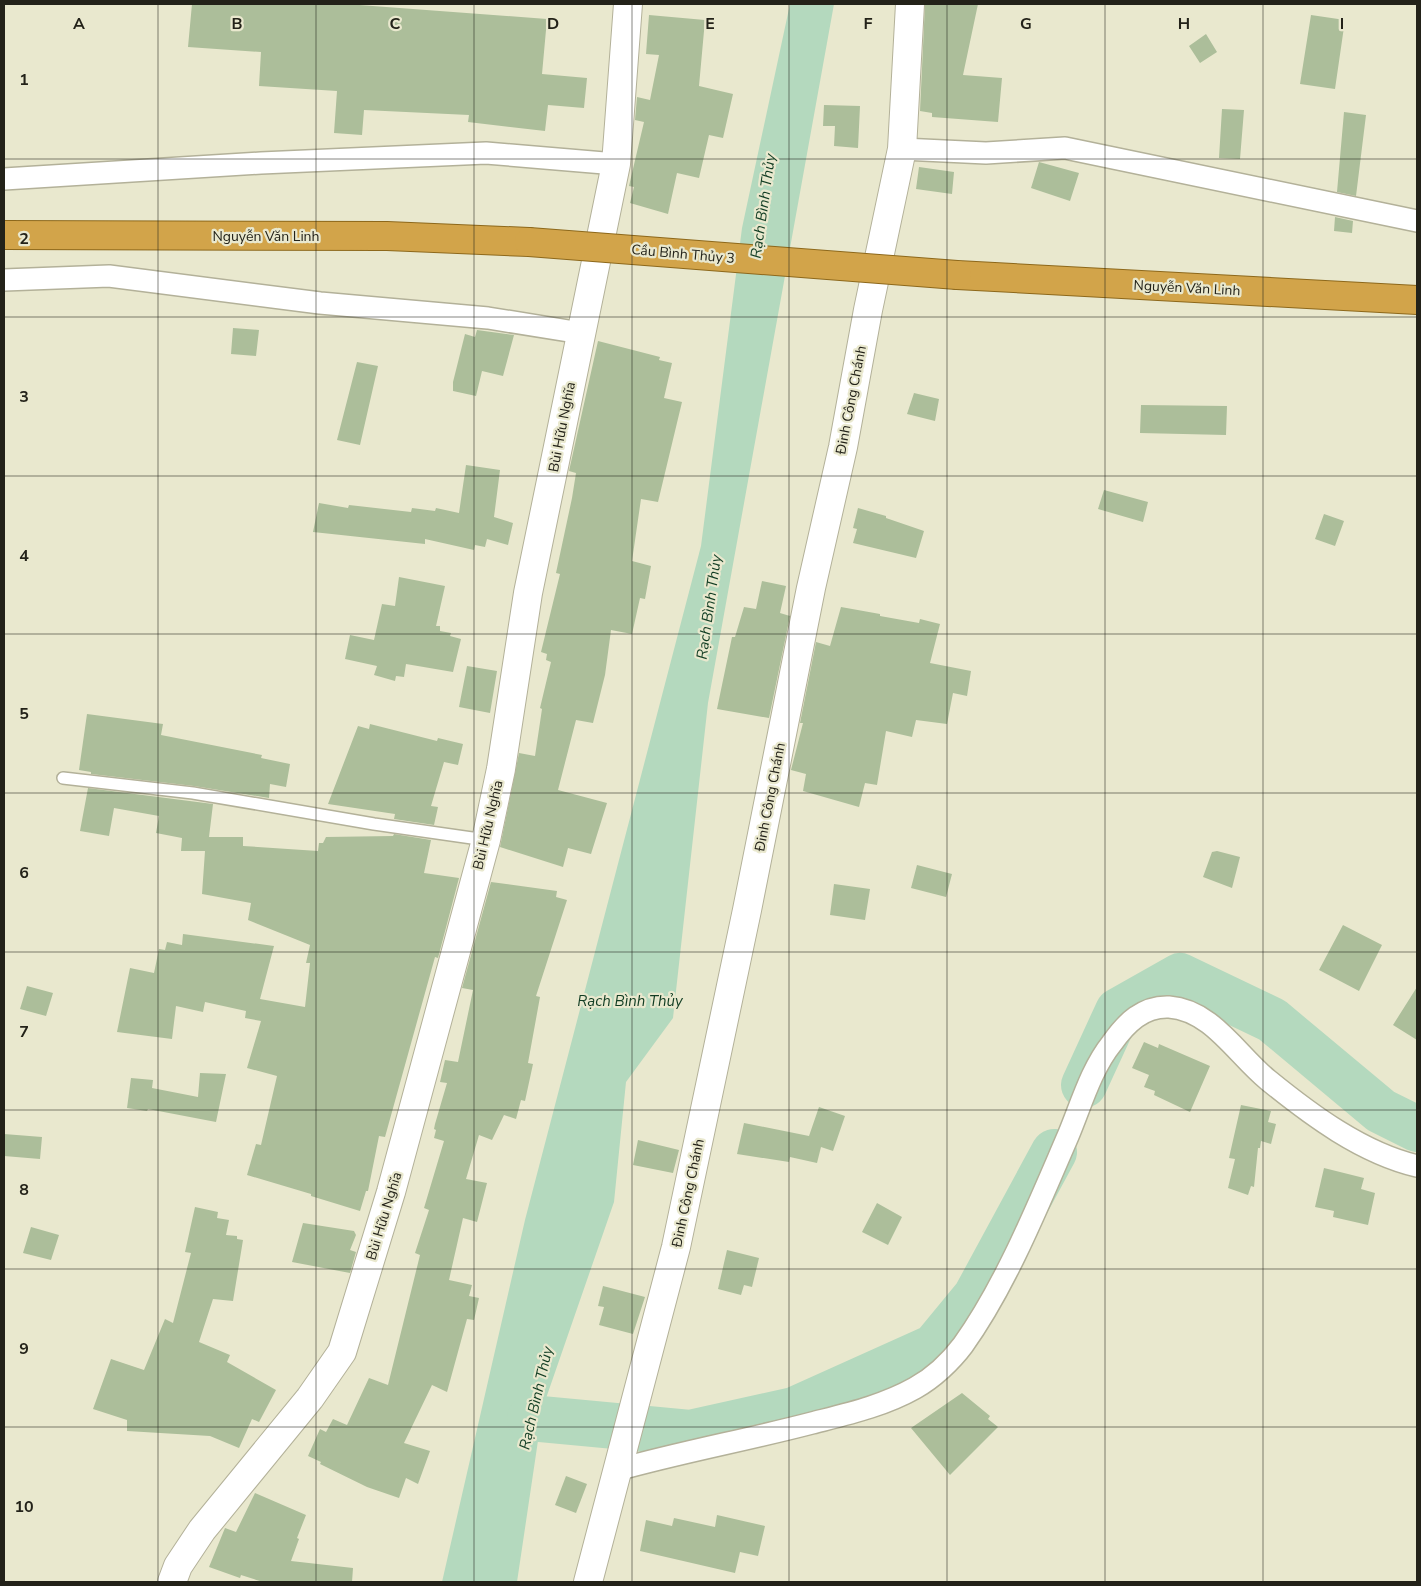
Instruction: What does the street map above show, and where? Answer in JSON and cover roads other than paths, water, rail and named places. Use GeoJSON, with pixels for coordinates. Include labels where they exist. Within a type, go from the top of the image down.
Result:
{"type":"FeatureCollection","features":[{"type":"Feature","properties":{"kind":"highway","name":"Nguyễn Văn Linh"},"geometry":{"type":"LineString","coordinates":[[4,235],[387,236],[529,242]]}},
{"type":"Feature","properties":{"kind":"highway","name":"Cầu Bình Thủy 3"},"geometry":{"type":"LineString","coordinates":[[529,242],[957,275]]}},
{"type":"Feature","properties":{"kind":"highway","name":"Nguyễn Văn Linh"},"geometry":{"type":"LineString","coordinates":[[957,275],[1417,300]]}},
{"type":"Feature","properties":{"kind":"main road","name":"Bùi Hữu Nghĩa"},"geometry":{"type":"LineString","coordinates":[[172,1582],[178,1566],[202,1530],[310,1398],[342,1352],[411,1125],[486,840],[501,768],[528,593],[616,164],[628,4]]}},
{"type":"Feature","properties":{"kind":"main road","name":"Đinh Công Chánh"},"geometry":{"type":"LineString","coordinates":[[588,1582],[680,1229],[759,851],[811,588],[843,447],[868,310],[902,149],[910,4]]}},
{"type":"Feature","properties":{"kind":"street"},"geometry":{"type":"LineString","coordinates":[[902,149],[986,153],[1065,148],[1417,221]]}},
{"type":"Feature","properties":{"kind":"street"},"geometry":{"type":"LineString","coordinates":[[4,179],[251,163],[486,153],[616,164]]}},
{"type":"Feature","properties":{"kind":"street"},"geometry":{"type":"LineString","coordinates":[[4,280],[109,276],[320,303],[488,318],[581,333]]}},
{"type":"Feature","properties":{"kind":"street"},"geometry":{"type":"LineString","coordinates":[[618,1465],[655,1459],[863,1410],[917,1387],[940,1369],[962,1346],[994,1296],[1054,1167],[1102,1057],[1123,1029],[1143,1012],[1169,1008],[1192,1013],[1220,1032],[1268,1080],[1327,1122],[1371,1149],[1398,1162],[1417,1166]]}},
{"type":"Feature","properties":{"kind":"lane"},"geometry":{"type":"LineString","coordinates":[[63,778],[193,793],[374,824],[486,840]]}},
{"type":"Feature","properties":{"kind":"water","name":"Rạch Bình Thủy"},"geometry":{"type":"Polygon","coordinates":[[[790,4],[834,4],[708,703],[673,1018],[626,1082],[614,1202],[543,1407],[517,1582],[442,1582],[525,1220],[701,546],[742,228],[790,4]]]}},
{"type":"Feature","properties":{"kind":"waterway"},"geometry":{"type":"LineString","coordinates":[[1084,1085],[1118,1011],[1180,976],[1272,1020],[1381,1111],[1417,1129]]}},
{"type":"Feature","properties":{"kind":"waterway"},"geometry":{"type":"LineString","coordinates":[[530,1418],[690,1433],[794,1410],[934,1347],[976,1296],[1054,1152]]}}]}
